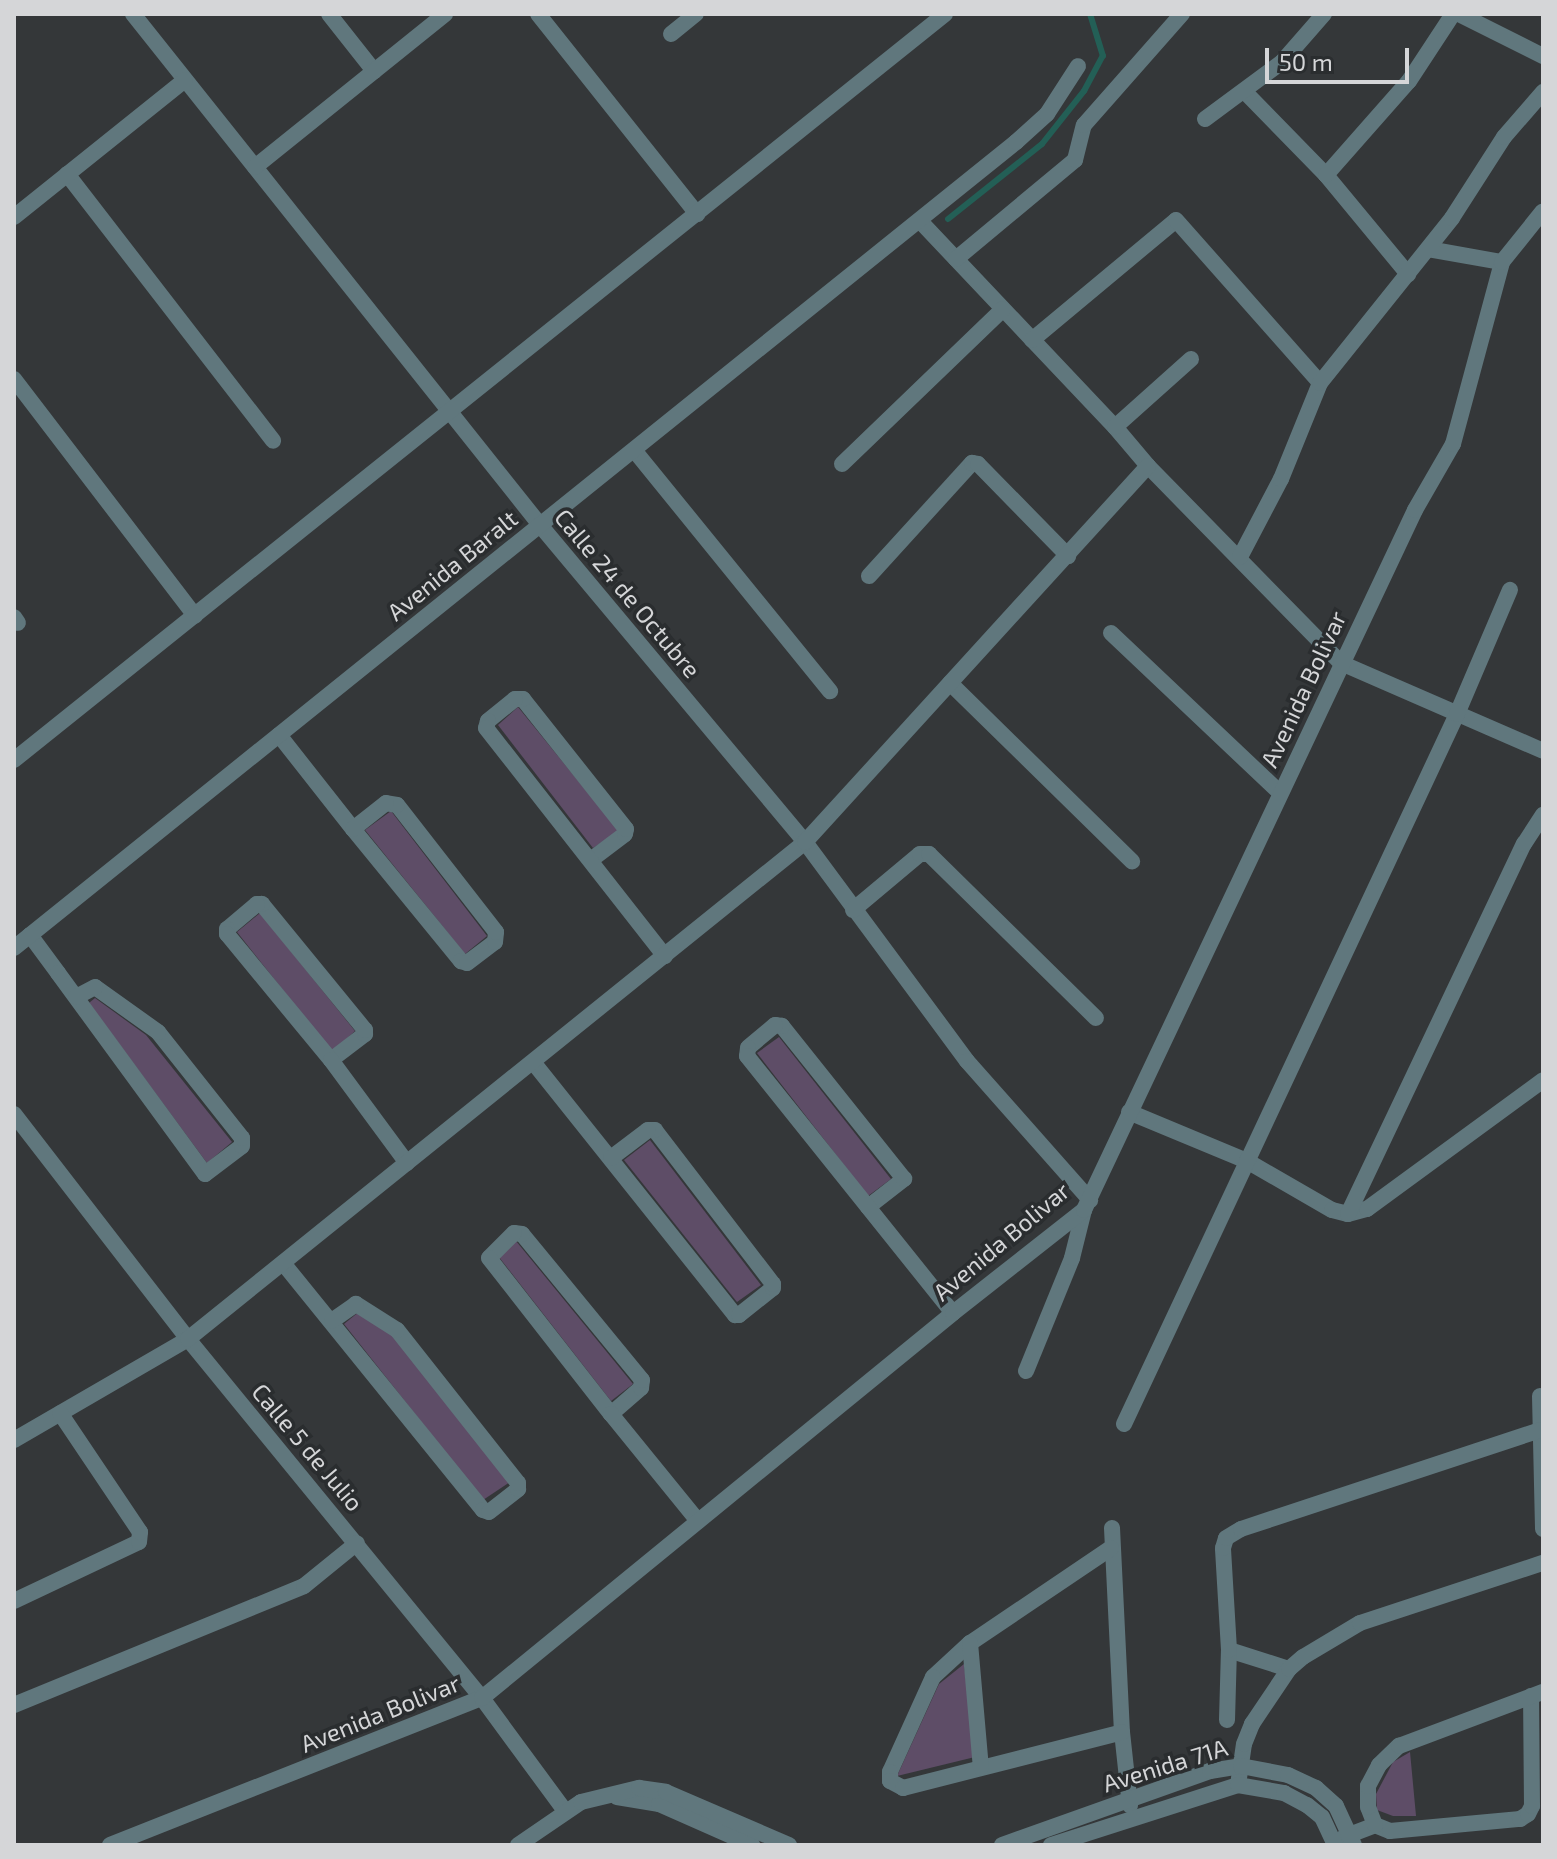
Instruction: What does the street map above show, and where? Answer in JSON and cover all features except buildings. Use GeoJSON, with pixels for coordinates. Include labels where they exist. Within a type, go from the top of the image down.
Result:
{"type":"FeatureCollection","features":[{"type":"Feature","properties":{"kind":"street","name":"Calle 24 de Octubre"},"geometry":{"type":"LineString","coordinates":[[133,14],[540,525],[805,842],[967,1061],[1087,1205]]}},
{"type":"Feature","properties":{"kind":"street"},"geometry":{"type":"LineString","coordinates":[[329,14],[374,71]]}},
{"type":"Feature","properties":{"kind":"street"},"geometry":{"type":"LineString","coordinates":[[255,167],[445,14]]}},
{"type":"Feature","properties":{"kind":"street"},"geometry":{"type":"LineString","coordinates":[[538,14],[697,214]]}},
{"type":"Feature","properties":{"kind":"street"},"geometry":{"type":"LineString","coordinates":[[671,34],[696,14]]}},
{"type":"Feature","properties":{"kind":"street"},"geometry":{"type":"LineString","coordinates":[[14,760],[451,413],[945,14]]}},
{"type":"Feature","properties":{"kind":"street"},"geometry":{"type":"LineString","coordinates":[[956,259],[1075,160],[1084,125],[1182,14]]}},
{"type":"Feature","properties":{"kind":"street"},"geometry":{"type":"LineString","coordinates":[[1205,119],[1282,62],[1324,14]]}},
{"type":"Feature","properties":{"kind":"street"},"geometry":{"type":"LineString","coordinates":[[1326,175],[1409,81],[1456,14],[1543,56]]}},
{"type":"Feature","properties":{"kind":"street","name":"Avenida Baralt"},"geometry":{"type":"LineString","coordinates":[[14,948],[920,221],[1047,114],[1078,66]]}},
{"type":"Feature","properties":{"kind":"street"},"geometry":{"type":"LineString","coordinates":[[14,217],[185,80]]}},
{"type":"Feature","properties":{"kind":"street"},"geometry":{"type":"LineString","coordinates":[[1245,92],[1326,175],[1408,274]]}},
{"type":"Feature","properties":{"kind":"street"},"geometry":{"type":"LineString","coordinates":[[1240,557],[1281,479],[1320,383],[1452,218],[1504,137],[1543,92]]}},
{"type":"Feature","properties":{"kind":"street"},"geometry":{"type":"LineString","coordinates":[[67,174],[273,441]]}},
{"type":"Feature","properties":{"kind":"street","name":"Avenida Bolivar"},"geometry":{"type":"LineString","coordinates":[[110,1845],[482,1698],[1087,1205],[1341,663],[1415,510],[1453,444],[1502,262],[1543,211]]}},
{"type":"Feature","properties":{"kind":"street"},"geometry":{"type":"LineString","coordinates":[[1032,340],[1176,220],[1320,383]]}},
{"type":"Feature","properties":{"kind":"street"},"geometry":{"type":"LineString","coordinates":[[920,221],[1115,427],[1148,466],[1341,663],[1543,751]]}},
{"type":"Feature","properties":{"kind":"street"},"geometry":{"type":"LineString","coordinates":[[1428,249],[1502,262]]}},
{"type":"Feature","properties":{"kind":"street"},"geometry":{"type":"LineString","coordinates":[[842,464],[1003,309]]}},
{"type":"Feature","properties":{"kind":"street"},"geometry":{"type":"LineString","coordinates":[[1115,427],[1191,359]]}},
{"type":"Feature","properties":{"kind":"street"},"geometry":{"type":"LineString","coordinates":[[14,379],[195,616]]}},
{"type":"Feature","properties":{"kind":"street"},"geometry":{"type":"LineString","coordinates":[[634,450],[830,691]]}},
{"type":"Feature","properties":{"kind":"street"},"geometry":{"type":"LineString","coordinates":[[869,576],[972,463],[978,464],[1068,556]]}},
{"type":"Feature","properties":{"kind":"street"},"geometry":{"type":"LineString","coordinates":[[14,1440],[188,1339],[805,842],[1148,466]]}},
{"type":"Feature","properties":{"kind":"street"},"geometry":{"type":"LineString","coordinates":[[1124,1424],[1457,714],[1510,590]]}},
{"type":"Feature","properties":{"kind":"street"},"geometry":{"type":"LineString","coordinates":[[1111,633],[1280,793]]}},
{"type":"Feature","properties":{"kind":"street"},"geometry":{"type":"LineString","coordinates":[[950,683],[1132,861]]}},
{"type":"Feature","properties":{"kind":"street"},"geometry":{"type":"LineString","coordinates":[[592,859],[625,834],[626,829],[523,699],[515,699],[488,721],[486,728],[592,859],[665,956]]}},
{"type":"Feature","properties":{"kind":"street"},"geometry":{"type":"LineString","coordinates":[[279,735],[353,829],[461,961],[467,963],[495,942],[496,932],[397,805],[386,803],[353,829]]}},
{"type":"Feature","properties":{"kind":"street"},"geometry":{"type":"LineString","coordinates":[[1348,1214],[1524,844],[1543,815]]}},
{"type":"Feature","properties":{"kind":"street"},"geometry":{"type":"LineString","coordinates":[[853,910],[920,854],[929,854],[1096,1018]]}},
{"type":"Feature","properties":{"kind":"street"},"geometry":{"type":"LineString","coordinates":[[331,1060],[365,1034],[365,1030],[262,904],[257,904],[227,929],[227,934],[331,1060],[407,1163]]}},
{"type":"Feature","properties":{"kind":"street"},"geometry":{"type":"LineString","coordinates":[[30,935],[205,1174],[242,1146],[242,1138],[158,1032],[95,987],[76,997]]}},
{"type":"Feature","properties":{"kind":"street"},"geometry":{"type":"LineString","coordinates":[[868,1207],[904,1179],[782,1026],[775,1025],[748,1048],[747,1056],[868,1207],[953,1313]]}},
{"type":"Feature","properties":{"kind":"street"},"geometry":{"type":"LineString","coordinates":[[533,1062],[735,1315],[773,1288],[655,1130],[648,1130],[611,1158]]}},
{"type":"Feature","properties":{"kind":"street"},"geometry":{"type":"LineString","coordinates":[[1129,1112],[1247,1161],[1332,1210],[1348,1214],[1367,1209],[1543,1080]]}},
{"type":"Feature","properties":{"kind":"street","name":"Calle 5 de Julio"},"geometry":{"type":"LineString","coordinates":[[14,1114],[188,1339],[482,1698],[565,1811]]}},
{"type":"Feature","properties":{"kind":"street"},"geometry":{"type":"LineString","coordinates":[[1026,1371],[1072,1258],[1087,1205]]}},
{"type":"Feature","properties":{"kind":"street"},"geometry":{"type":"LineString","coordinates":[[611,1414],[641,1388],[642,1380],[522,1234],[514,1233],[489,1258],[611,1414],[698,1521]]}},
{"type":"Feature","properties":{"kind":"street"},"geometry":{"type":"LineString","coordinates":[[283,1263],[483,1510],[489,1512],[518,1489],[518,1483],[397,1330],[356,1304],[332,1321]]}},
{"type":"Feature","properties":{"kind":"street"},"geometry":{"type":"LineString","coordinates":[[1540,1396],[1543,1529]]}},
{"type":"Feature","properties":{"kind":"street"},"geometry":{"type":"LineString","coordinates":[[14,1601],[139,1542],[140,1532],[60,1413]]}},
{"type":"Feature","properties":{"kind":"street"},"geometry":{"type":"LineString","coordinates":[[1227,1720],[1229,1650],[1223,1548],[1232,1533],[1540,1430]]}},
{"type":"Feature","properties":{"kind":"street"},"geometry":{"type":"LineString","coordinates":[[1112,1528],[1122,1732],[1128,1799],[1134,1817]]}},
{"type":"Feature","properties":{"kind":"street"},"geometry":{"type":"LineString","coordinates":[[14,1705],[304,1586],[357,1543]]}},
{"type":"Feature","properties":{"kind":"street"},"geometry":{"type":"LineString","coordinates":[[1111,1548],[970,1643],[925,1689],[890,1772],[890,1781],[903,1788],[1122,1732]]}},
{"type":"Feature","properties":{"kind":"street"},"geometry":{"type":"LineString","coordinates":[[1238,1785],[1244,1744],[1252,1724],[1289,1669],[1360,1623],[1543,1563]]}},
{"type":"Feature","properties":{"kind":"street"},"geometry":{"type":"LineString","coordinates":[[970,1643],[981,1768]]}},
{"type":"Feature","properties":{"kind":"street"},"geometry":{"type":"LineString","coordinates":[[1229,1650],[1289,1669]]}},
{"type":"Feature","properties":{"kind":"street"},"geometry":{"type":"LineString","coordinates":[[1537,1694],[1532,1806],[1528,1814],[1520,1819],[1390,1831],[1375,1825],[1368,1807],[1368,1786],[1379,1765],[1399,1746],[1537,1694]]}},
{"type":"Feature","properties":{"kind":"street","name":"Avenida 71A"},"geometry":{"type":"LineString","coordinates":[[1024,1842],[1128,1799],[1210,1771],[1241,1766],[1288,1775],[1316,1788],[1336,1806],[1353,1840]]}},
{"type":"Feature","properties":{"kind":"street","name":"Avenida 71A"},"geometry":{"type":"LineString","coordinates":[[1051,1845],[1238,1785],[1284,1793],[1322,1817],[1334,1843]]}},
{"type":"Feature","properties":{"kind":"street"},"geometry":{"type":"LineString","coordinates":[[518,1845],[565,1811],[600,1795],[639,1788],[666,1792],[789,1845]]}},
{"type":"Feature","properties":{"kind":"street"},"geometry":{"type":"LineString","coordinates":[[600,1795],[659,1804],[752,1845]]}},
{"type":"Feature","properties":{"kind":"street"},"geometry":{"type":"LineString","coordinates":[[1334,1843],[1353,1840],[1375,1825]]}},
{"type":"Feature","properties":{"kind":"shaded area"},"geometry":{"type":"Polygon","coordinates":[[[518,707],[619,831],[593,848],[498,725],[518,707]]]}},
{"type":"Feature","properties":{"kind":"shaded area"},"geometry":{"type":"Polygon","coordinates":[[[391,811],[487,936],[465,954],[365,830],[391,811]]]}},
{"type":"Feature","properties":{"kind":"shaded area"},"geometry":{"type":"Polygon","coordinates":[[[260,913],[355,1031],[332,1052],[237,932],[260,913]]]}},
{"type":"Feature","properties":{"kind":"shaded area"},"geometry":{"type":"Polygon","coordinates":[[[95,998],[146,1035],[232,1142],[207,1163],[89,1003],[95,998]]]}},
{"type":"Feature","properties":{"kind":"shaded area"},"geometry":{"type":"Polygon","coordinates":[[[779,1037],[891,1179],[868,1196],[757,1053],[779,1037]]]}},
{"type":"Feature","properties":{"kind":"shaded area"},"geometry":{"type":"Polygon","coordinates":[[[650,1140],[761,1285],[737,1302],[624,1160],[650,1140]]]}},
{"type":"Feature","properties":{"kind":"shaded area"},"geometry":{"type":"Polygon","coordinates":[[[516,1241],[633,1384],[611,1401],[499,1257],[516,1241]]]}},
{"type":"Feature","properties":{"kind":"shaded area"},"geometry":{"type":"Polygon","coordinates":[[[360,1311],[389,1328],[510,1482],[483,1500],[344,1324],[360,1311]]]}},
{"type":"Feature","properties":{"kind":"shaded area"},"geometry":{"type":"Polygon","coordinates":[[[964,1664],[975,1757],[897,1776],[939,1684],[964,1664]]]}},
{"type":"Feature","properties":{"kind":"shaded area"},"geometry":{"type":"Polygon","coordinates":[[[1410,1752],[1416,1816],[1393,1816],[1377,1810],[1376,1794],[1393,1762],[1410,1752]]]}},
{"type":"Feature","properties":{"kind":"waterway"},"geometry":{"type":"LineString","coordinates":[[948,219],[1042,144],[1084,91],[1103,56],[1090,14]]}}]}
